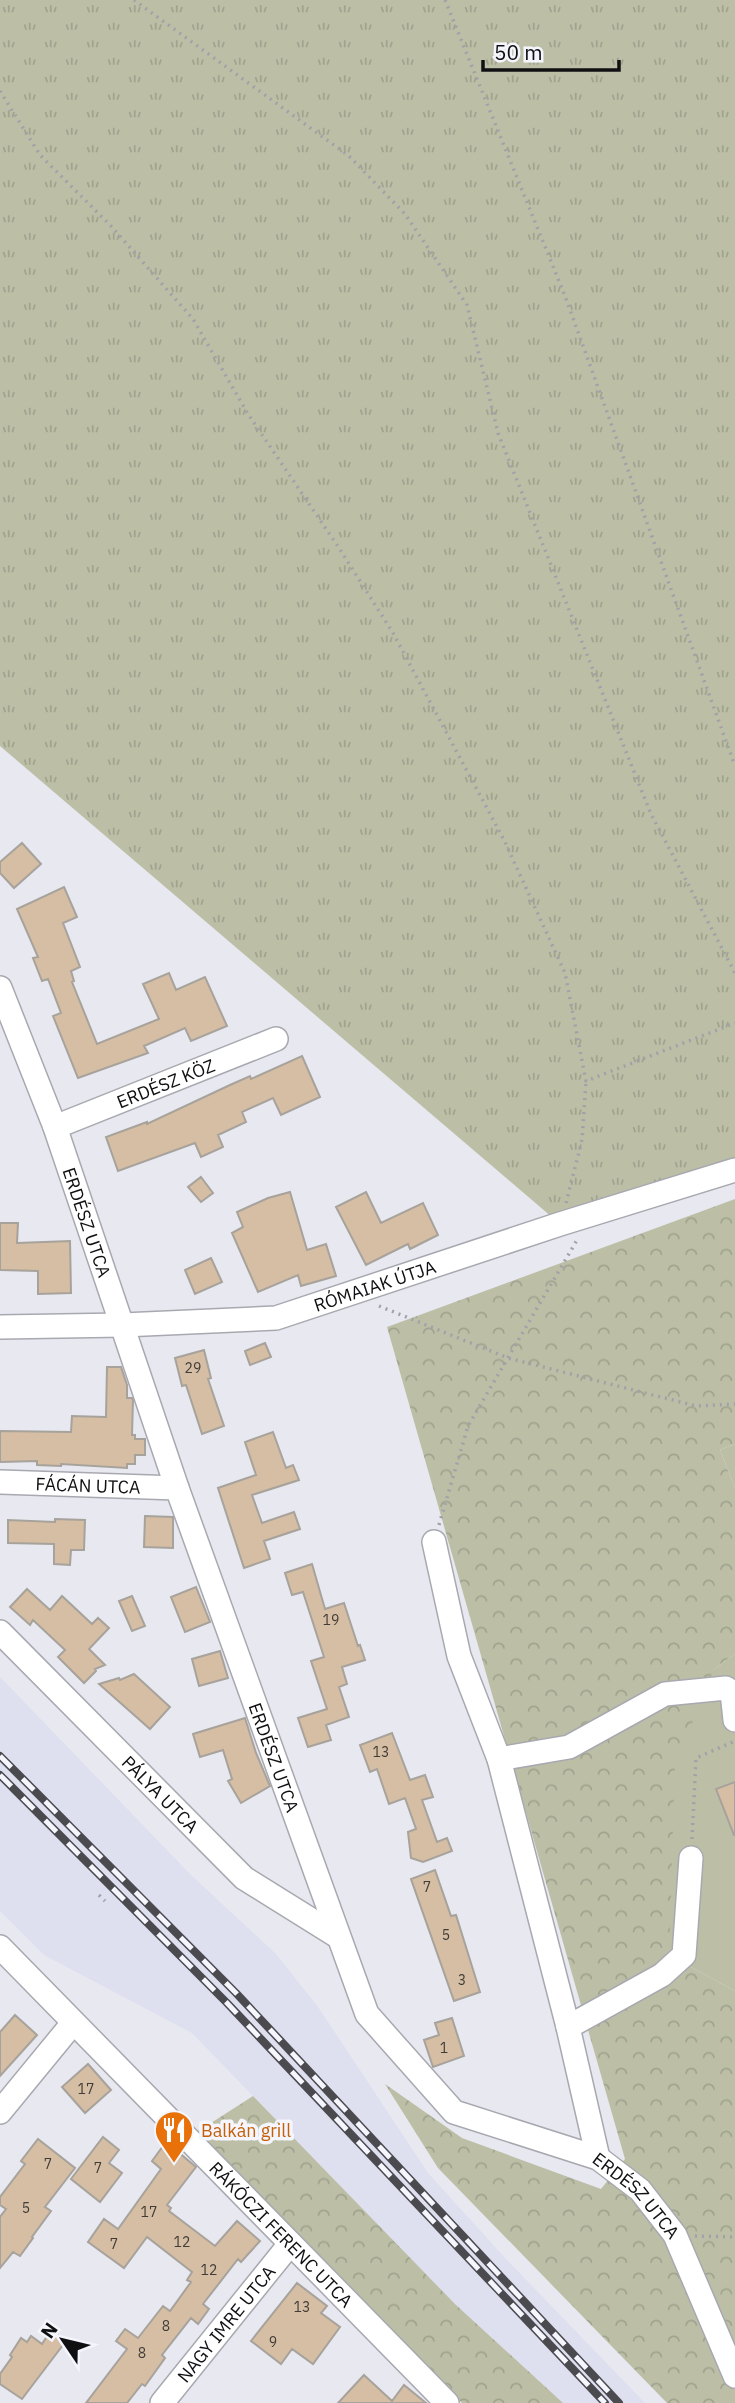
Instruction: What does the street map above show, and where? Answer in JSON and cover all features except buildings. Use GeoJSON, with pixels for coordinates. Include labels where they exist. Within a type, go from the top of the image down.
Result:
{"type":"FeatureCollection","features":[{"type":"Feature","properties":{"kind":"street","name":"ERDÉSZ UTCA"},"geometry":{"type":"LineString","coordinates":[[0,988],[55,1127],[177,1488],[367,2014],[454,2112],[598,2158],[640,2190],[675,2235],[735,2376]]}},
{"type":"Feature","properties":{"kind":"street","name":"ERDÉSZ KÖZ"},"geometry":{"type":"LineString","coordinates":[[55,1127],[276,1039]]}},
{"type":"Feature","properties":{"kind":"street","name":"RÓMAIAK ÚTJA"},"geometry":{"type":"LineString","coordinates":[[0,1327],[276,1318],[560,1224],[735,1170]]}},
{"type":"Feature","properties":{"kind":"street","name":"FÁCÁN UTCA"},"geometry":{"type":"LineString","coordinates":[[0,1482],[177,1488]]}},
{"type":"Feature","properties":{"kind":"street"},"geometry":{"type":"LineString","coordinates":[[434,1542],[459,1656],[499,1759],[568,2026],[598,2158]]}},
{"type":"Feature","properties":{"kind":"street","name":"PÁLYA UTCA"},"geometry":{"type":"LineString","coordinates":[[0,1632],[244,1878],[337,1936]]}},
{"type":"Feature","properties":{"kind":"street"},"geometry":{"type":"LineString","coordinates":[[499,1759],[569,1747],[665,1694],[726,1688],[732,1692],[735,1720]]}},
{"type":"Feature","properties":{"kind":"street"},"geometry":{"type":"LineString","coordinates":[[568,2026],[662,1975],[684,1955],[691,1858]]}},
{"type":"Feature","properties":{"kind":"street","name":"RÁKÓCZI FERENC UTCA"},"geometry":{"type":"LineString","coordinates":[[0,1947],[447,2403]]}},
{"type":"Feature","properties":{"kind":"street"},"geometry":{"type":"LineString","coordinates":[[0,2112],[73,2023]]}},
{"type":"Feature","properties":{"kind":"street","name":"NAGY IMRE UTCA"},"geometry":{"type":"LineString","coordinates":[[162,2403],[290,2244]]}},
{"type":"Feature","properties":{"kind":"path"},"geometry":{"type":"LineString","coordinates":[[134,0],[349,156],[405,214],[467,305],[498,433],[513,472],[651,814],[735,973]]}},
{"type":"Feature","properties":{"kind":"path"},"geometry":{"type":"LineString","coordinates":[[445,0],[565,296],[735,766]]}},
{"type":"Feature","properties":{"kind":"path"},"geometry":{"type":"LineString","coordinates":[[0,90],[40,155],[111,226],[193,319],[248,414],[393,633],[504,839],[565,974],[586,1081],[582,1140],[560,1224]]}},
{"type":"Feature","properties":{"kind":"path"},"geometry":{"type":"LineString","coordinates":[[586,1081],[735,1023]]}},
{"type":"Feature","properties":{"kind":"path"},"geometry":{"type":"LineString","coordinates":[[434,1542],[468,1426],[592,1214]]}},
{"type":"Feature","properties":{"kind":"path"},"geometry":{"type":"LineString","coordinates":[[350,1294],[508,1358],[696,1406],[735,1404]]}},
{"type":"Feature","properties":{"kind":"path"},"geometry":{"type":"LineString","coordinates":[[691,1858],[696,1758],[735,1741]]}},
{"type":"Feature","properties":{"kind":"path"},"geometry":{"type":"LineString","coordinates":[[99,1895],[105,1901]]}},
{"type":"Feature","properties":{"kind":"path"},"geometry":{"type":"LineString","coordinates":[[675,2235],[735,2237]]}},
{"type":"Feature","properties":{"kind":"shaded area"},"geometry":{"type":"Polygon","coordinates":[[[0,1677],[191,1875],[276,1954],[318,2007],[428,2173],[506,2259],[645,2403],[563,2403],[455,2304],[192,2033],[44,1955],[0,1911],[0,1677]]]}},
{"type":"Feature","properties":{"kind":"green space"},"geometry":{"type":"Polygon","coordinates":[[[0,0],[735,0],[735,1170],[560,1224],[0,746],[0,0]]]}},
{"type":"Feature","properties":{"kind":"green space"},"geometry":{"type":"Polygon","coordinates":[[[735,1199],[735,1444],[720,1450],[735,1488],[735,1654],[714,1669],[669,1955],[735,1991],[735,2403],[667,2403],[438,2168],[385,2084],[462,2138],[601,2189],[625,2159],[387,1327],[735,1199]]]}},
{"type":"Feature","properties":{"kind":"green space"},"geometry":{"type":"Polygon","coordinates":[[[735,1444],[735,1488],[720,1450],[735,1444]]]}},
{"type":"Feature","properties":{"kind":"green space"},"geometry":{"type":"Polygon","coordinates":[[[735,1654],[735,1991],[669,1955],[675,1765],[714,1669],[735,1654]]]}},
{"type":"Feature","properties":{"kind":"green space"},"geometry":{"type":"Polygon","coordinates":[[[253,2096],[455,2304],[563,2403],[462,2403],[197,2132],[253,2096]]]}},
{"type":"Feature","properties":{"kind":"railway"},"geometry":{"type":"LineString","coordinates":[[0,1756],[236,1993],[619,2403]]}},
{"type":"Feature","properties":{"kind":"railway"},"geometry":{"type":"LineString","coordinates":[[0,1775],[227,2003],[605,2403]]}},
{"type":"Feature","properties":{"kind":"place","name":"Balkán grill"},"geometry":{"type":"Point","coordinates":[174,2164]}}]}
